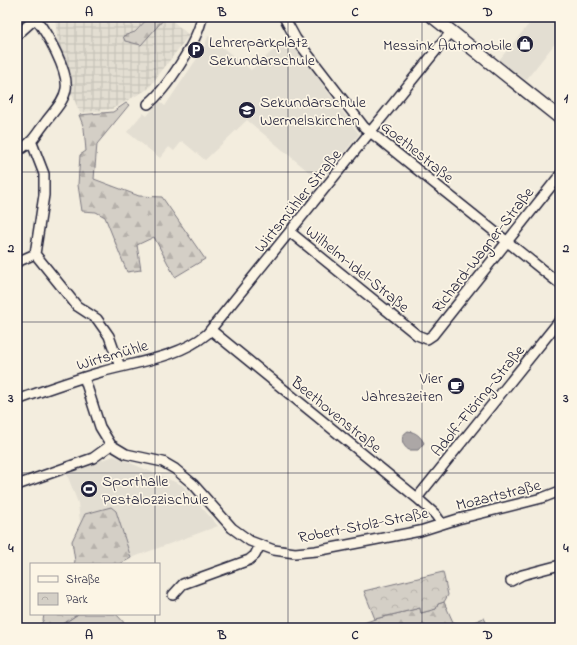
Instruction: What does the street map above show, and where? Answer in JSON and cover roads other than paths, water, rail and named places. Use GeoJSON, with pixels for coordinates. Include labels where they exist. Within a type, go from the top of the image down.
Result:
{"type":"FeatureCollection","features":[{"type":"Feature","properties":{"kind":"main road"},"geometry":{"type":"LineString","coordinates":[[433,17],[560,118]]}},
{"type":"Feature","properties":{"kind":"street"},"geometry":{"type":"LineString","coordinates":[[148,104],[157,96],[191,46],[198,33],[202,17]]}},
{"type":"Feature","properties":{"kind":"street","name":"Goethestraße"},"geometry":{"type":"LineString","coordinates":[[284,17],[296,38],[364,127],[560,284]]}},
{"type":"Feature","properties":{"kind":"street"},"geometry":{"type":"LineString","coordinates":[[17,35],[23,28],[37,18],[44,29],[63,72],[66,88],[60,102],[32,143],[17,151]]}},
{"type":"Feature","properties":{"kind":"street","name":"Wirtsmühler Straße"},"geometry":{"type":"LineString","coordinates":[[211,330],[451,32]]}},
{"type":"Feature","properties":{"kind":"street"},"geometry":{"type":"LineString","coordinates":[[32,143],[44,174],[44,195],[35,254],[77,306],[97,319],[109,336],[120,367]]}},
{"type":"Feature","properties":{"kind":"street","name":"Richard-Wagner-Straße"},"geometry":{"type":"LineString","coordinates":[[427,339],[433,335],[560,175]]}},
{"type":"Feature","properties":{"kind":"street","name":"Wilhelm-Idel-Straße"},"geometry":{"type":"LineString","coordinates":[[290,232],[417,335],[427,339]]}},
{"type":"Feature","properties":{"kind":"street"},"geometry":{"type":"LineString","coordinates":[[17,262],[35,254]]}},
{"type":"Feature","properties":{"kind":"street","name":"Adolf-Flöring-Straße"},"geometry":{"type":"LineString","coordinates":[[417,498],[560,320]]}},
{"type":"Feature","properties":{"kind":"street","name":"Wirtsmühle"},"geometry":{"type":"LineString","coordinates":[[17,400],[84,377],[181,350],[199,340],[211,330]]}},
{"type":"Feature","properties":{"kind":"street","name":"Beethovenstraße"},"geometry":{"type":"LineString","coordinates":[[211,330],[417,498],[435,514],[442,524]]}},
{"type":"Feature","properties":{"kind":"street"},"geometry":{"type":"LineString","coordinates":[[17,485],[93,458],[111,445],[100,427],[84,377]]}},
{"type":"Feature","properties":{"kind":"street","name":"Robert-Stolz-Straße"},"geometry":{"type":"LineString","coordinates":[[111,445],[126,454],[163,462],[175,469],[193,484],[232,528],[260,545],[284,552],[316,551],[420,531],[442,524]]}},
{"type":"Feature","properties":{"kind":"street","name":"Mozartstraße"},"geometry":{"type":"LineString","coordinates":[[442,524],[542,498],[560,491]]}},
{"type":"Feature","properties":{"kind":"street"},"geometry":{"type":"LineString","coordinates":[[174,595],[183,584],[249,560],[255,554],[260,545]]}},
{"type":"Feature","properties":{"kind":"street"},"geometry":{"type":"LineString","coordinates":[[512,581],[522,575],[560,566]]}},
{"type":"Feature","properties":{"kind":"place","name":"Messink Automobile"},"geometry":{"type":"Point","coordinates":[525,44]}},
{"type":"Feature","properties":{"kind":"place","name":"Lehrerparkplatz Sekundarschule"},"geometry":{"type":"Point","coordinates":[196,50]}},
{"type":"Feature","properties":{"kind":"place","name":"Sekundarschule Wermelskirchen"},"geometry":{"type":"Point","coordinates":[247,110]}},
{"type":"Feature","properties":{"kind":"place","name":"Vier Jahreszeiten"},"geometry":{"type":"Point","coordinates":[456,386]}},
{"type":"Feature","properties":{"kind":"place","name":"Sporthalle Pestalozzischule"},"geometry":{"type":"Point","coordinates":[89,489]}}]}
